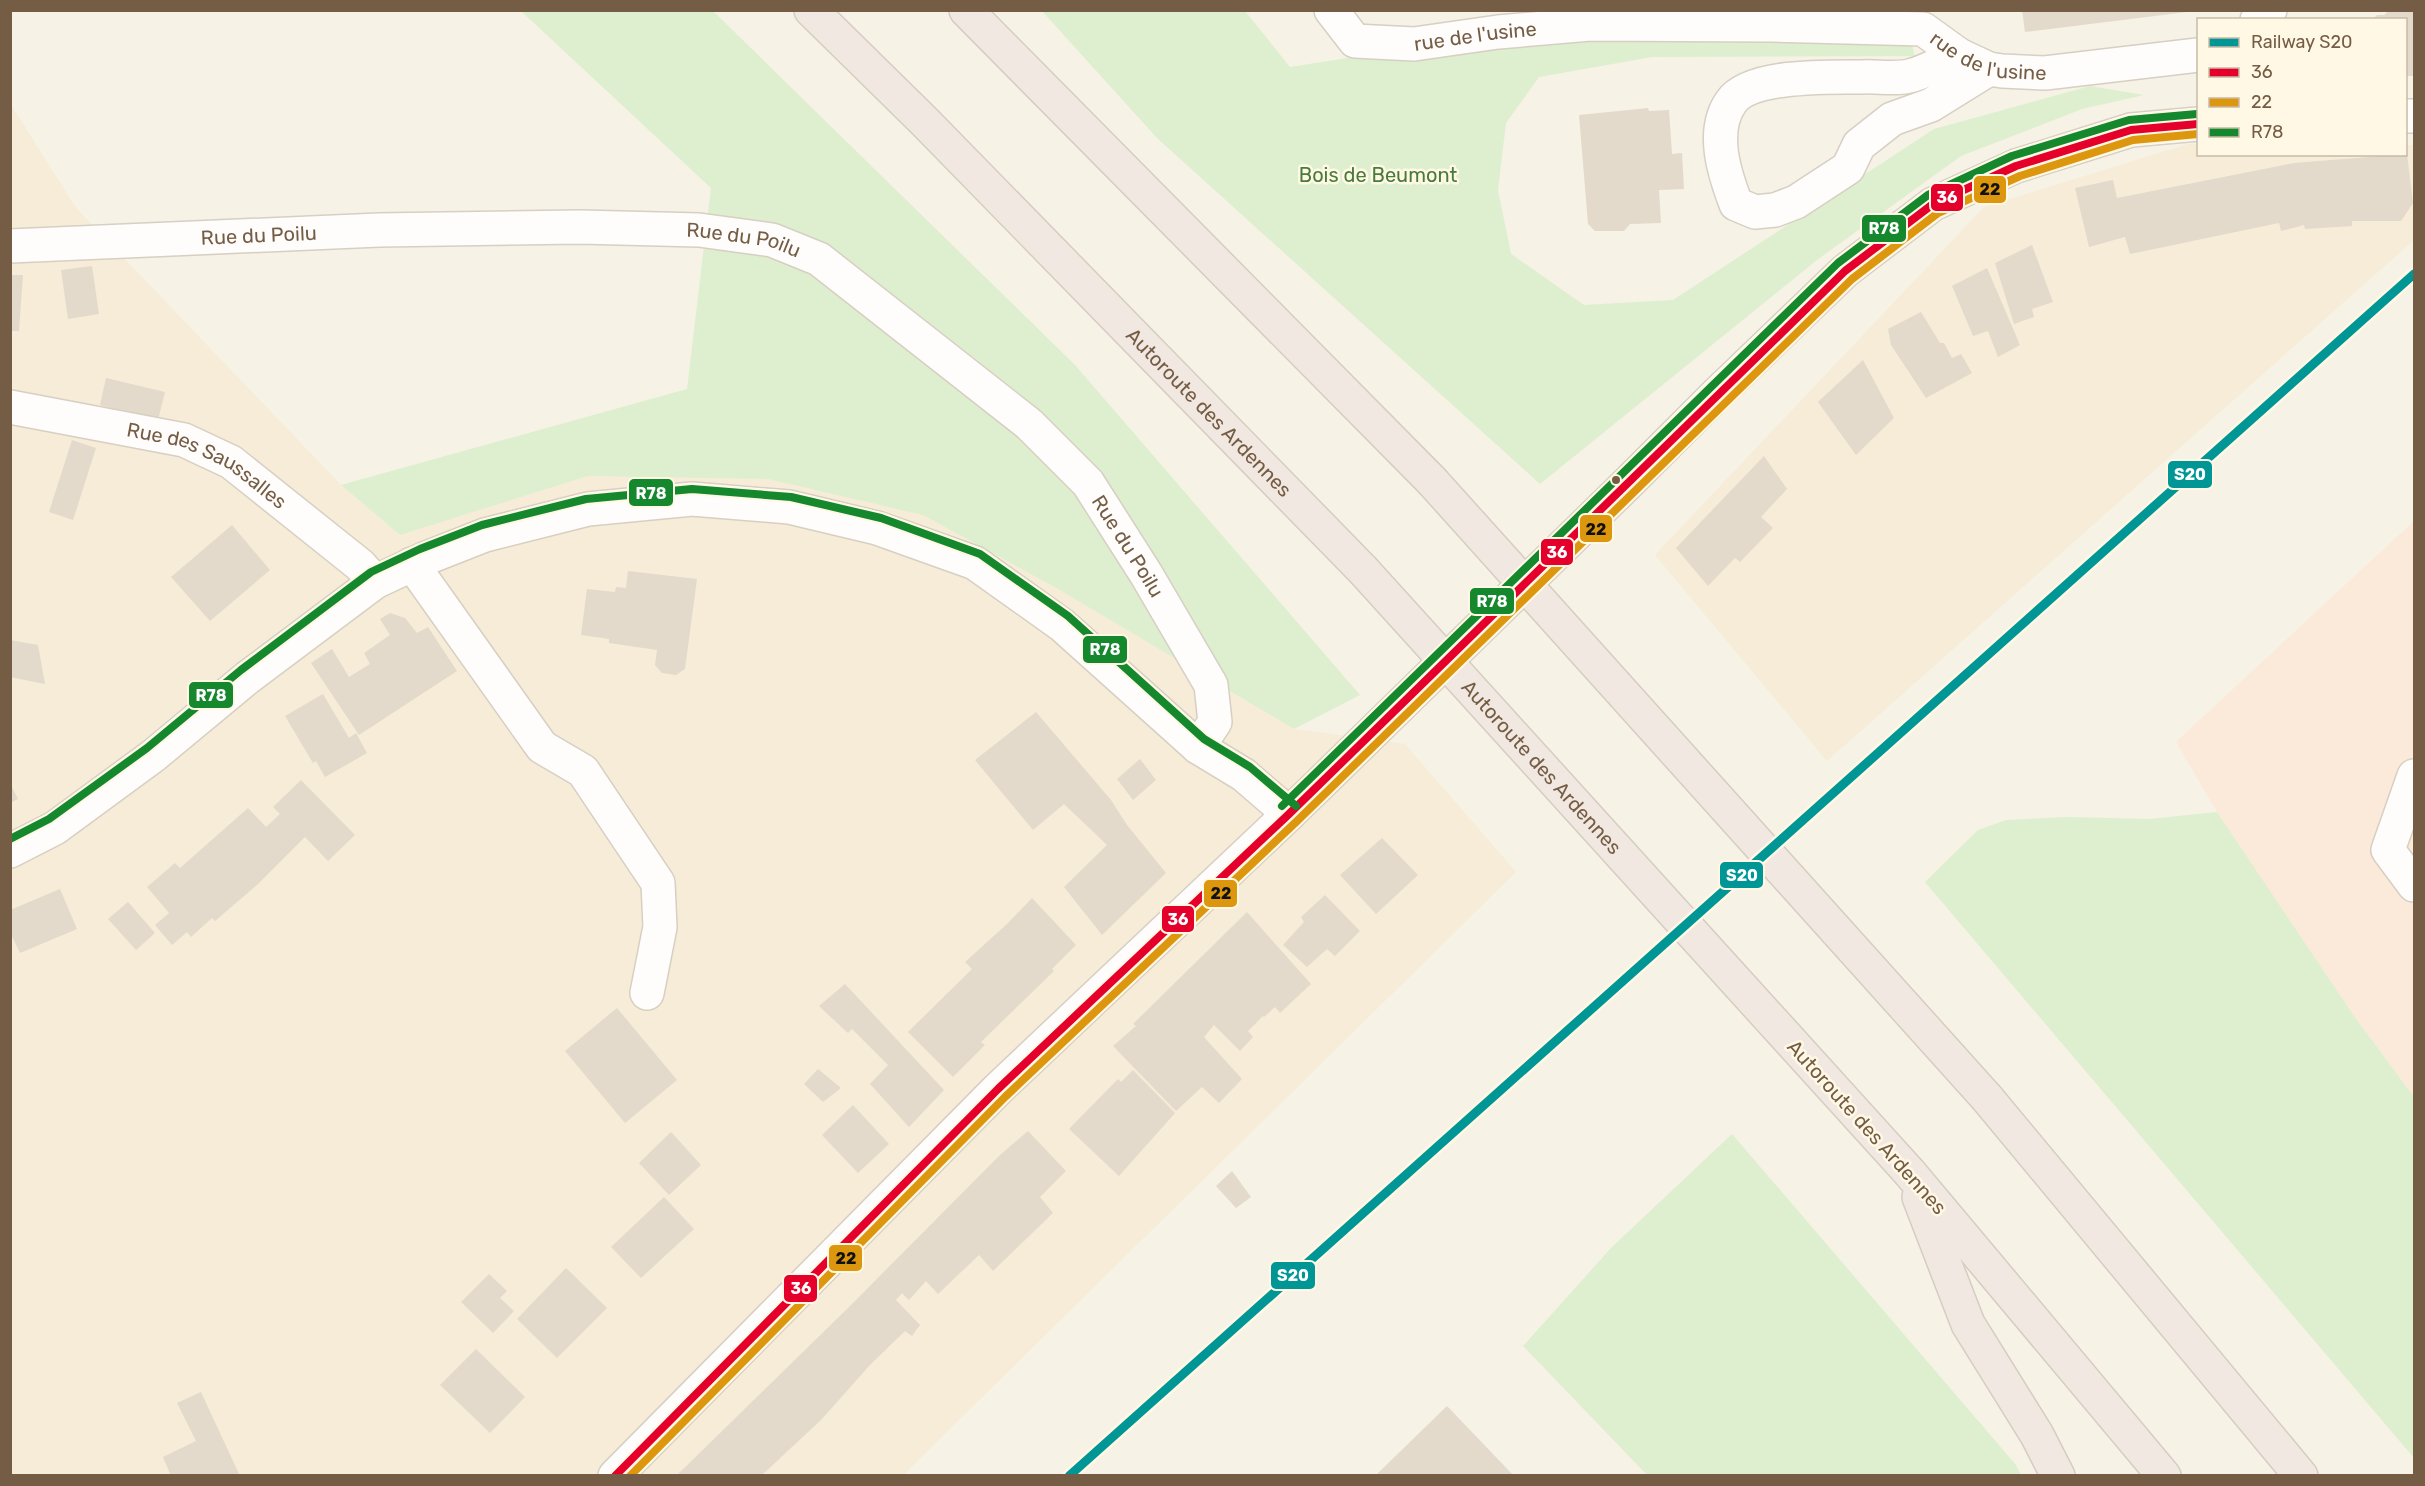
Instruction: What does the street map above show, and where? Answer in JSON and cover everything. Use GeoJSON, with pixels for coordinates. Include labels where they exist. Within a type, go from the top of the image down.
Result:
{"type":"FeatureCollection","features":[{"type":"Feature","properties":{"kind":"highway","name":"Autoroute des Ardennes"},"geometry":{"type":"LineString","coordinates":[[811,10],[925,122],[1363,570],[1910,1173],[2163,1476]]}},
{"type":"Feature","properties":{"kind":"highway"},"geometry":{"type":"LineString","coordinates":[[966,10],[1432,481],[1987,1098],[2301,1476]]}},
{"type":"Feature","properties":{"kind":"highway"},"geometry":{"type":"LineString","coordinates":[[1910,1173],[1968,1324],[2037,1435],[2058,1476]]}},
{"type":"Feature","properties":{"kind":"street","name":"rue de l'usine"},"geometry":{"type":"LineString","coordinates":[[1331,10],[1355,41],[1414,44],[1498,32],[1590,24],[1806,26],[1923,29],[1959,55],[1989,69],[2045,73],[2197,55]]}},
{"type":"Feature","properties":{"kind":"street"},"geometry":{"type":"LineString","coordinates":[[1959,55],[1912,76],[1796,77],[1748,89],[1731,102],[1723,123],[1721,151],[1727,181],[1736,204],[1755,212],[1775,210],[1796,202],[1848,168],[1859,145],[1892,119],[1931,105],[1989,69]]}},
{"type":"Feature","properties":{"kind":"street"},"geometry":{"type":"LineString","coordinates":[[615,1476],[998,1089],[1289,814],[1845,271],[1933,204],[2016,166],[2131,130],[2197,124]]}},
{"type":"Feature","properties":{"kind":"street","name":"Rue du Poilu"},"geometry":{"type":"LineString","coordinates":[[10,246],[379,230],[580,227],[699,230],[772,240],[809,255],[828,266],[1029,424],[1088,483],[1146,574],[1211,685],[1215,722],[1198,747]]}},
{"type":"Feature","properties":{"kind":"street","name":"Rue des Saussalles"},"geometry":{"type":"LineString","coordinates":[[10,407],[184,440],[231,462],[360,565],[375,582]]}},
{"type":"Feature","properties":{"kind":"street"},"geometry":{"type":"LineString","coordinates":[[10,851],[55,828],[153,756],[247,678],[375,582],[412,564],[485,535],[588,510],[692,499],[800,509],[877,528],[975,563],[1062,625],[1198,747],[1244,775],[1289,814]]}},
{"type":"Feature","properties":{"kind":"street"},"geometry":{"type":"LineString","coordinates":[[412,564],[542,747],[583,771],[658,883],[660,927],[647,993]]}},
{"type":"Feature","properties":{"kind":"street"},"geometry":{"type":"LineString","coordinates":[[2415,776],[2388,850],[2415,885]]}},
{"type":"Feature","properties":{"kind":"shaded area"},"geometry":{"type":"Polygon","coordinates":[[[10,103],[76,208],[341,485],[400,535],[588,476],[768,479],[923,515],[1058,589],[1294,729],[1405,744],[1516,872],[903,1475],[11,1475],[10,103]]]}},
{"type":"Feature","properties":{"kind":"shaded area"},"geometry":{"type":"Polygon","coordinates":[[[2188,144],[2197,144],[2197,156],[2407,156],[2407,145],[2414,145],[2414,240],[1827,761],[1655,555],[1984,207],[2188,144]]]}},
{"type":"Feature","properties":{"kind":"shaded area"},"geometry":{"type":"Polygon","coordinates":[[[2414,521],[2414,1097],[2354,1016],[2217,812],[2176,742],[2414,521]]]}},
{"type":"Feature","properties":{"kind":"green space"},"geometry":{"type":"Polygon","coordinates":[[[521,11],[713,11],[1075,365],[1360,695],[1294,729],[1058,589],[923,515],[768,479],[588,476],[400,535],[341,485],[687,389],[711,188],[521,11]]]}},
{"type":"Feature","properties":{"kind":"green space","name":"Bois de Beumont"},"geometry":{"type":"Polygon","coordinates":[[[1042,11],[1245,11],[1290,67],[1646,11],[1902,11],[1915,56],[1652,57],[1539,77],[1506,123],[1498,190],[1511,254],[1584,305],[1673,300],[1934,129],[2090,86],[2144,95],[2082,109],[1961,156],[1817,260],[1540,484],[1157,138],[1042,11]]]}},
{"type":"Feature","properties":{"kind":"green space"},"geometry":{"type":"Polygon","coordinates":[[[2217,812],[2354,1016],[2414,1097],[2414,1458],[1925,882],[1978,830],[2006,820],[2068,817],[2149,819],[2217,812]]]}},
{"type":"Feature","properties":{"kind":"green space"},"geometry":{"type":"Polygon","coordinates":[[[1732,1134],[2016,1465],[2021,1475],[1647,1475],[1523,1346],[1611,1248],[1732,1134]]]}},
{"type":"Feature","properties":{"kind":"building"},"geometry":{"type":"Polygon","coordinates":[[[2022,10],[2187,10],[2187,12],[2025,32],[2022,10]]]}},
{"type":"Feature","properties":{"kind":"building"},"geometry":{"type":"Polygon","coordinates":[[[2390,10],[2414,10],[2414,76],[2407,76],[2407,18],[2374,18],[2377,15],[2384,15],[2390,10]]]}},
{"type":"Feature","properties":{"kind":"building"},"geometry":{"type":"Polygon","coordinates":[[[1648,108],[1649,111],[1669,110],[1672,154],[1682,153],[1684,189],[1659,190],[1661,223],[1630,224],[1624,231],[1595,231],[1588,224],[1579,115],[1648,108]]]}},
{"type":"Feature","properties":{"kind":"building"},"geometry":{"type":"Polygon","coordinates":[[[2407,154],[2413,203],[2401,221],[2352,221],[2352,226],[2305,229],[2304,225],[2281,231],[2279,223],[2130,254],[2125,237],[2089,247],[2075,188],[2113,180],[2117,198],[2294,163],[2407,156],[2407,154]]]}},
{"type":"Feature","properties":{"kind":"building"},"geometry":{"type":"Polygon","coordinates":[[[2032,245],[2053,302],[2032,309],[2034,317],[2014,324],[1995,263],[2032,245]]]}},
{"type":"Feature","properties":{"kind":"building"},"geometry":{"type":"Polygon","coordinates":[[[92,266],[99,314],[68,319],[61,270],[92,266]]]}},
{"type":"Feature","properties":{"kind":"building"},"geometry":{"type":"Polygon","coordinates":[[[1987,268],[2020,345],[1998,357],[1988,331],[1973,336],[1952,286],[1987,268]]]}},
{"type":"Feature","properties":{"kind":"building"},"geometry":{"type":"Polygon","coordinates":[[[10,275],[23,275],[19,331],[10,331],[10,275]]]}},
{"type":"Feature","properties":{"kind":"building"},"geometry":{"type":"Polygon","coordinates":[[[1921,312],[1952,358],[1961,354],[1972,373],[1926,398],[1891,345],[1888,329],[1921,312]]]}},
{"type":"Feature","properties":{"kind":"building"},"geometry":{"type":"Polygon","coordinates":[[[1863,360],[1894,418],[1856,455],[1818,402],[1863,360]]]}},
{"type":"Feature","properties":{"kind":"building"},"geometry":{"type":"Polygon","coordinates":[[[106,378],[165,392],[158,420],[100,405],[106,378]]]}},
{"type":"Feature","properties":{"kind":"building"},"geometry":{"type":"Polygon","coordinates":[[[72,440],[96,448],[73,520],[49,512],[72,440]]]}},
{"type":"Feature","properties":{"kind":"building"},"geometry":{"type":"Polygon","coordinates":[[[1764,456],[1787,489],[1761,517],[1773,528],[1740,562],[1735,558],[1708,586],[1676,548],[1764,456]]]}},
{"type":"Feature","properties":{"kind":"building"},"geometry":{"type":"Polygon","coordinates":[[[232,525],[270,570],[210,621],[171,577],[232,525]]]}},
{"type":"Feature","properties":{"kind":"building"},"geometry":{"type":"Polygon","coordinates":[[[628,571],[697,579],[685,669],[676,675],[662,673],[655,665],[657,650],[609,643],[609,639],[581,635],[587,589],[615,592],[616,587],[626,588],[628,571]]]}},
{"type":"Feature","properties":{"kind":"building"},"geometry":{"type":"Polygon","coordinates":[[[390,613],[405,618],[417,633],[428,627],[457,671],[359,735],[311,663],[332,649],[349,677],[370,664],[364,653],[390,635],[380,619],[390,613]]]}},
{"type":"Feature","properties":{"kind":"building"},"geometry":{"type":"Polygon","coordinates":[[[10,640],[38,645],[45,684],[10,677],[10,640]]]}},
{"type":"Feature","properties":{"kind":"building"},"geometry":{"type":"Polygon","coordinates":[[[323,694],[349,738],[356,733],[367,753],[325,777],[316,761],[313,763],[285,716],[323,694]]]}},
{"type":"Feature","properties":{"kind":"building"},"geometry":{"type":"Polygon","coordinates":[[[1036,712],[1111,800],[1127,825],[1166,873],[1102,935],[1064,887],[1107,845],[1064,804],[1033,830],[975,760],[1036,712]]]}},
{"type":"Feature","properties":{"kind":"building"},"geometry":{"type":"Polygon","coordinates":[[[1140,759],[1156,780],[1133,800],[1117,779],[1140,759]]]}},
{"type":"Feature","properties":{"kind":"building"},"geometry":{"type":"Polygon","coordinates":[[[301,780],[355,835],[328,861],[305,837],[258,884],[215,921],[212,918],[191,937],[187,932],[172,945],[155,925],[169,913],[147,887],[175,863],[180,868],[248,808],[266,827],[280,814],[273,807],[301,780]]]}},
{"type":"Feature","properties":{"kind":"building"},"geometry":{"type":"Polygon","coordinates":[[[10,783],[18,799],[10,803],[10,783]]]}},
{"type":"Feature","properties":{"kind":"building"},"geometry":{"type":"Polygon","coordinates":[[[1382,838],[1418,875],[1376,914],[1340,875],[1382,838]]]}},
{"type":"Feature","properties":{"kind":"building"},"geometry":{"type":"Polygon","coordinates":[[[60,889],[77,929],[20,953],[10,932],[10,910],[60,889]]]}},
{"type":"Feature","properties":{"kind":"building"},"geometry":{"type":"Polygon","coordinates":[[[1325,895],[1360,931],[1335,956],[1327,949],[1307,967],[1283,945],[1304,922],[1301,917],[1325,895]]]}},
{"type":"Feature","properties":{"kind":"building"},"geometry":{"type":"Polygon","coordinates":[[[1032,898],[1076,945],[1052,969],[1054,971],[981,1042],[985,1045],[953,1077],[908,1032],[972,969],[965,962],[1032,898]]]}},
{"type":"Feature","properties":{"kind":"building"},"geometry":{"type":"Polygon","coordinates":[[[128,902],[155,933],[136,950],[108,919],[128,902]]]}},
{"type":"Feature","properties":{"kind":"building"},"geometry":{"type":"Polygon","coordinates":[[[1247,912],[1311,984],[1280,1013],[1275,1007],[1263,1016],[1248,1031],[1253,1037],[1240,1051],[1214,1025],[1204,1037],[1242,1079],[1219,1103],[1202,1087],[1176,1111],[1113,1046],[1136,1026],[1133,1024],[1247,912]]]}},
{"type":"Feature","properties":{"kind":"building"},"geometry":{"type":"Polygon","coordinates":[[[845,984],[944,1090],[909,1127],[870,1084],[888,1065],[852,1029],[848,1033],[819,1006],[845,984]]]}},
{"type":"Feature","properties":{"kind":"building"},"geometry":{"type":"Polygon","coordinates":[[[617,1008],[677,1080],[625,1123],[565,1051],[617,1008]]]}},
{"type":"Feature","properties":{"kind":"building"},"geometry":{"type":"Polygon","coordinates":[[[818,1069],[841,1088],[823,1102],[804,1084],[818,1069]]]}},
{"type":"Feature","properties":{"kind":"building"},"geometry":{"type":"Polygon","coordinates":[[[1133,1070],[1175,1113],[1119,1176],[1069,1129],[1118,1079],[1121,1082],[1133,1070]]]}},
{"type":"Feature","properties":{"kind":"building"},"geometry":{"type":"Polygon","coordinates":[[[853,1105],[889,1144],[858,1173],[822,1135],[853,1105]]]}},
{"type":"Feature","properties":{"kind":"building"},"geometry":{"type":"Polygon","coordinates":[[[1028,1131],[1066,1171],[1040,1197],[1053,1213],[993,1271],[979,1255],[938,1294],[926,1281],[909,1300],[902,1293],[896,1300],[920,1325],[912,1336],[905,1331],[870,1365],[821,1420],[761,1476],[676,1476],[1000,1155],[1028,1131]]]}},
{"type":"Feature","properties":{"kind":"building"},"geometry":{"type":"Polygon","coordinates":[[[671,1132],[701,1165],[669,1195],[639,1163],[671,1132]]]}},
{"type":"Feature","properties":{"kind":"building"},"geometry":{"type":"Polygon","coordinates":[[[1232,1171],[1251,1197],[1236,1208],[1216,1186],[1232,1171]]]}},
{"type":"Feature","properties":{"kind":"building"},"geometry":{"type":"Polygon","coordinates":[[[664,1197],[694,1229],[641,1278],[611,1247],[664,1197]]]}},
{"type":"Feature","properties":{"kind":"building"},"geometry":{"type":"Polygon","coordinates":[[[566,1268],[607,1308],[557,1358],[517,1319],[566,1268]]]}},
{"type":"Feature","properties":{"kind":"building"},"geometry":{"type":"Polygon","coordinates":[[[489,1274],[507,1291],[500,1298],[514,1311],[493,1333],[461,1302],[489,1274]]]}},
{"type":"Feature","properties":{"kind":"building"},"geometry":{"type":"Polygon","coordinates":[[[476,1349],[525,1397],[490,1433],[440,1385],[476,1349]]]}},
{"type":"Feature","properties":{"kind":"building"},"geometry":{"type":"Polygon","coordinates":[[[201,1392],[240,1476],[171,1476],[163,1457],[196,1441],[177,1403],[201,1392]]]}},
{"type":"Feature","properties":{"kind":"building"},"geometry":{"type":"Polygon","coordinates":[[[1447,1406],[1514,1476],[1375,1476],[1447,1406]]]}},
{"type":"Feature","properties":{"kind":"rail line","name":"S20"},"geometry":{"type":"LineString","coordinates":[[1069,1476],[2414,274]]}},
{"type":"Feature","properties":{"kind":"transit line","name":"R78"},"geometry":{"type":"LineString","coordinates":[[1282,806],[1838,263],[1928,195],[2012,156],[2129,120],[2197,114]]}},
{"type":"Feature","properties":{"kind":"transit line","name":"36"},"geometry":{"type":"LineString","coordinates":[[615,1476],[998,1089],[1289,814],[1845,271],[1933,204],[2016,166],[2131,130],[2197,124]]}},
{"type":"Feature","properties":{"kind":"transit line","name":"22"},"geometry":{"type":"LineString","coordinates":[[630,1476],[1005,1097],[1296,822],[1852,279],[1938,213],[2020,176],[2133,140],[2197,134]]}},
{"type":"Feature","properties":{"kind":"transit line","name":"R78"},"geometry":{"type":"LineString","coordinates":[[10,839],[49,819],[147,748],[241,670],[371,572],[420,549],[482,525],[586,499],[692,489],[791,497],[881,518],[980,554],[1068,616],[1204,739],[1250,767],[1296,806]]}}]}
